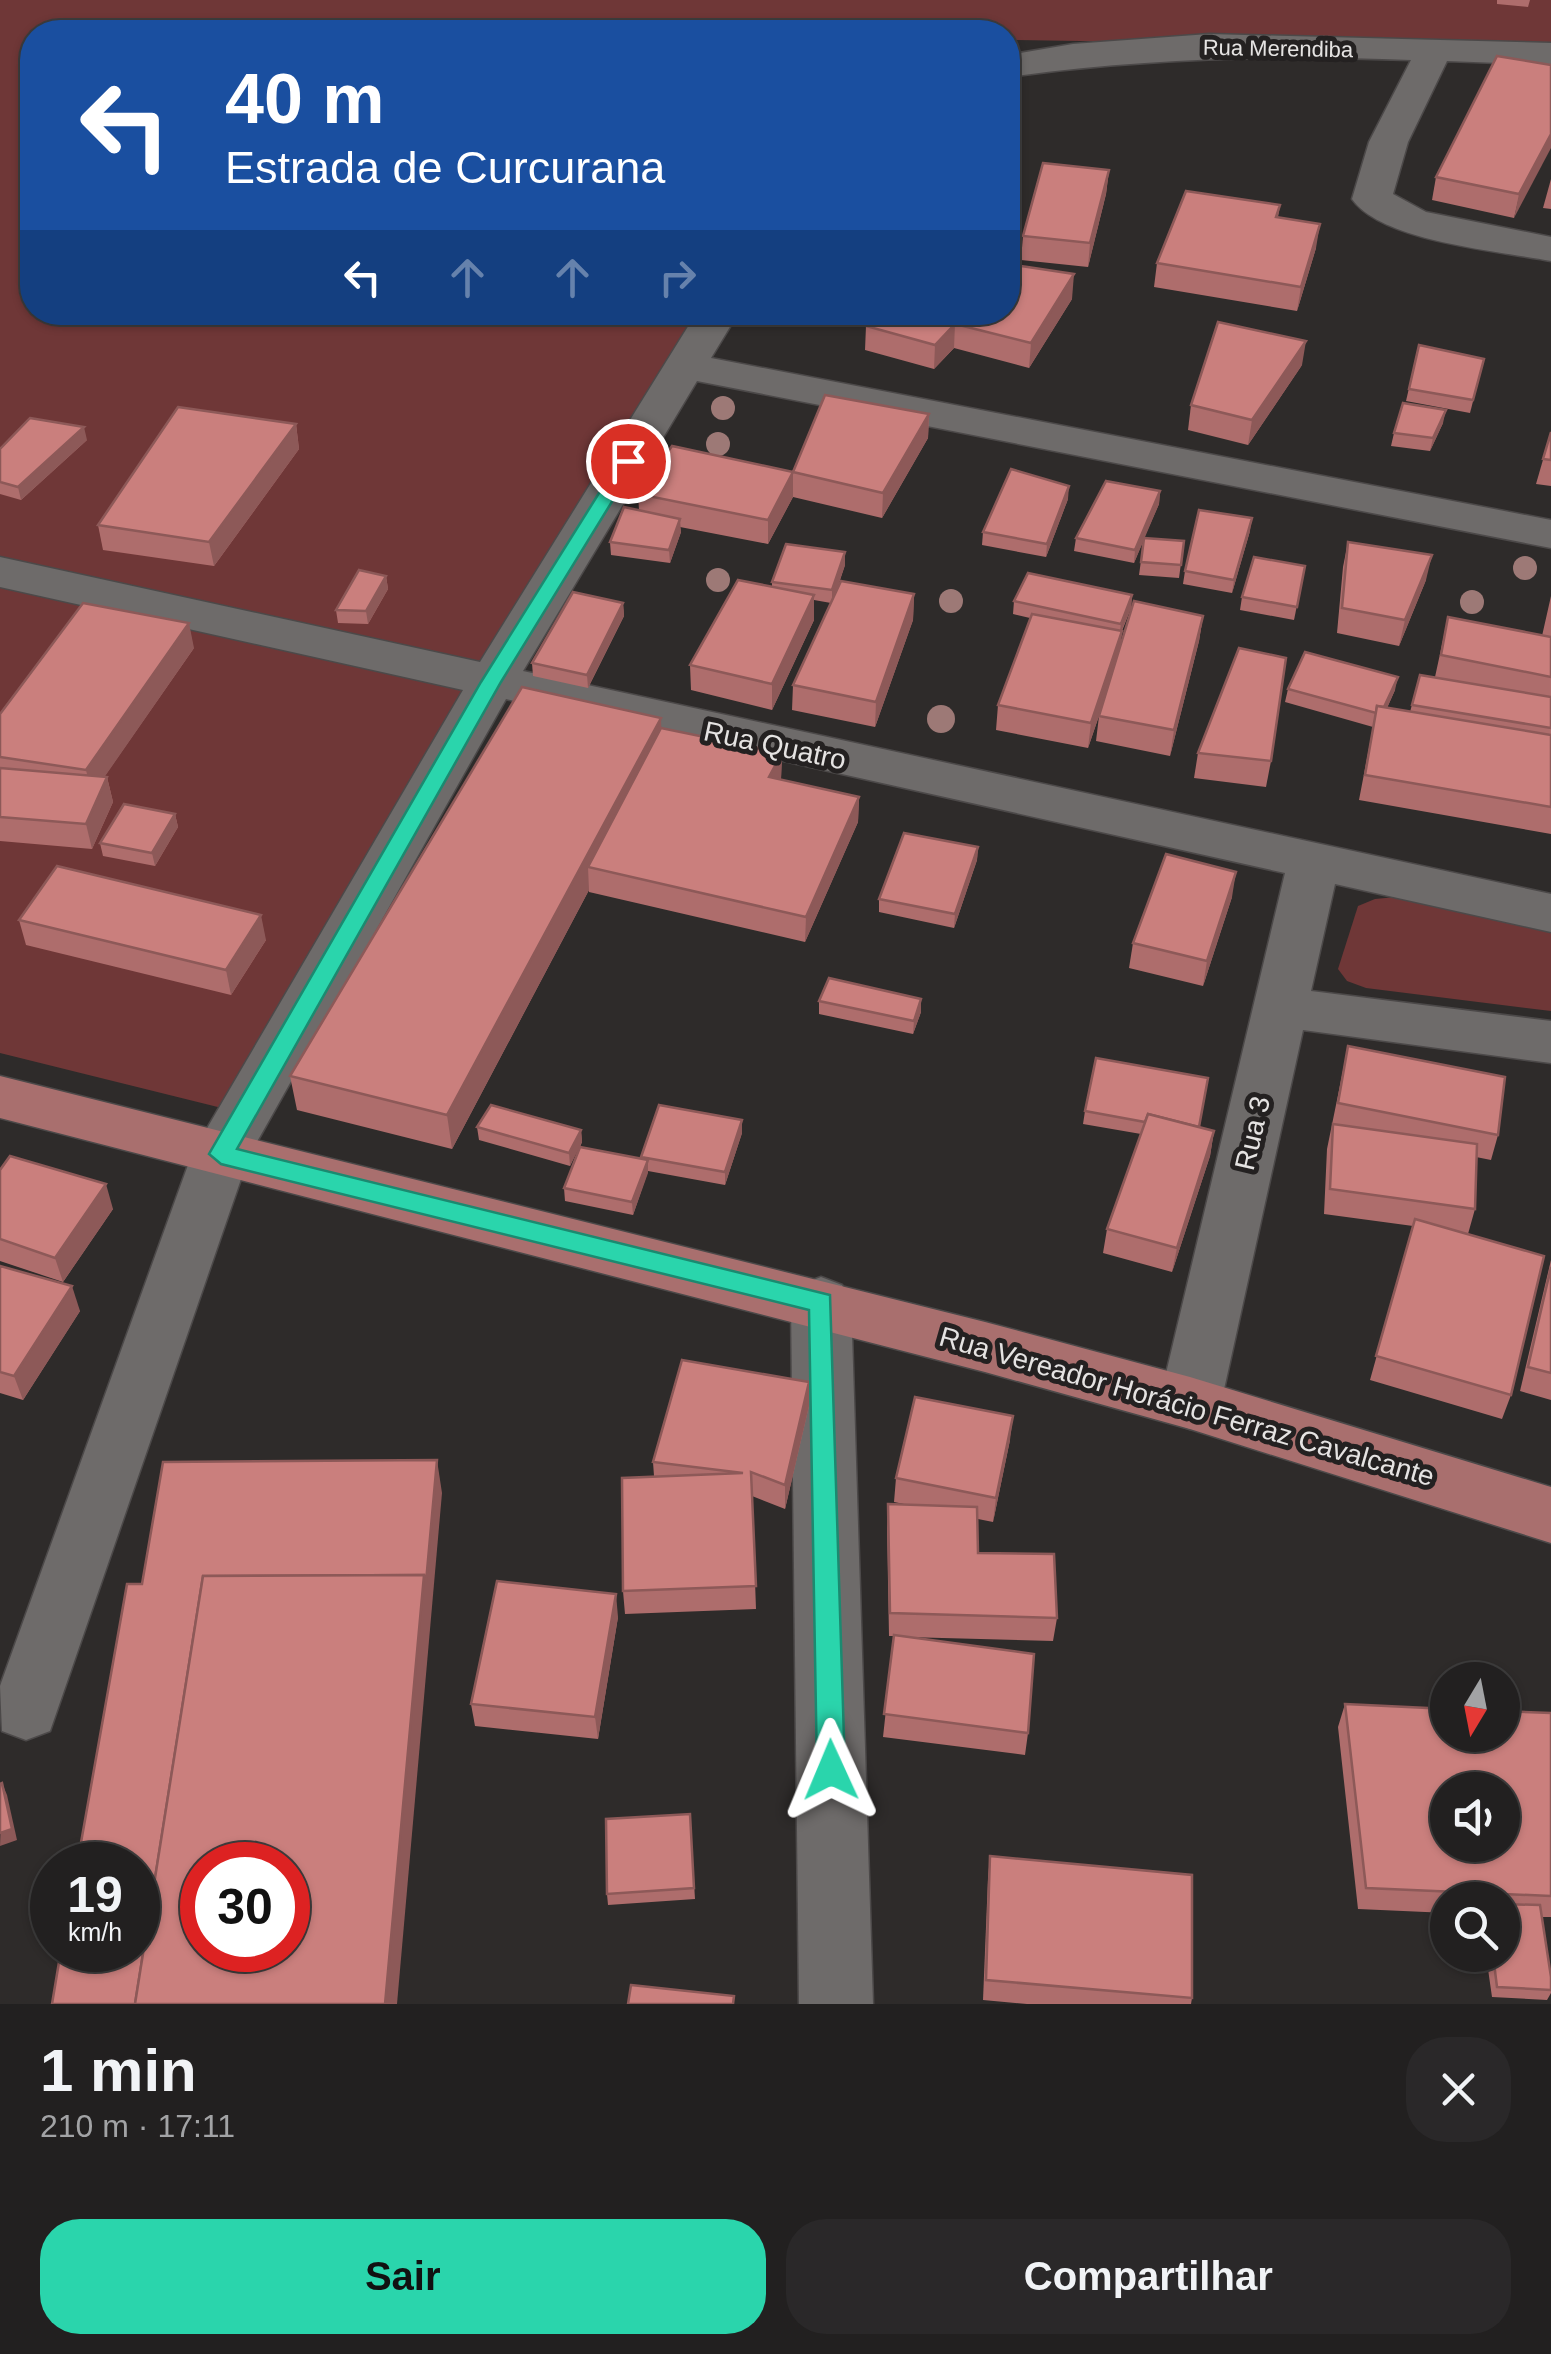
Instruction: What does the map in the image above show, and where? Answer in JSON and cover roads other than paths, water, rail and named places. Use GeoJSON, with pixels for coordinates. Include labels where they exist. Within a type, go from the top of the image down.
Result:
{"type":"FeatureCollection","features":[{"type":"Feature","properties":{"kind":"main road","name":"Rua Vereador Horácio Ferraz Cavalcante"},"geometry":{"type":"LineString","coordinates":[[0,1097],[822,1302],[1190,1403],[1551,1515]]}},
{"type":"Feature","properties":{"kind":"street","name":"Rua Merendiba"},"geometry":{"type":"LineString","coordinates":[[1020,64],[1096,51],[1167,46],[1551,54]]}},
{"type":"Feature","properties":{"kind":"street"},"geometry":{"type":"LineString","coordinates":[[1434,51],[1397,123],[1374,180],[1372,200],[1414,222],[1551,249]]}},
{"type":"Feature","properties":{"kind":"street"},"geometry":{"type":"LineString","coordinates":[[26,1709],[221,1154],[491,682],[711,325]]}},
{"type":"Feature","properties":{"kind":"street"},"geometry":{"type":"LineString","coordinates":[[687,366],[1551,534]]}},
{"type":"Feature","properties":{"kind":"street","name":"Rua Quatro"},"geometry":{"type":"LineString","coordinates":[[0,572],[1313,863],[1551,912]]}},
{"type":"Feature","properties":{"kind":"street","name":"Rua 3"},"geometry":{"type":"LineString","coordinates":[[1190,1403],[1313,863]]}},
{"type":"Feature","properties":{"kind":"street"},"geometry":{"type":"LineString","coordinates":[[1281,1007],[1551,1042]]}},
{"type":"Feature","properties":{"kind":"street"},"geometry":{"type":"LineString","coordinates":[[822,1302],[836,2004]]}}]}
